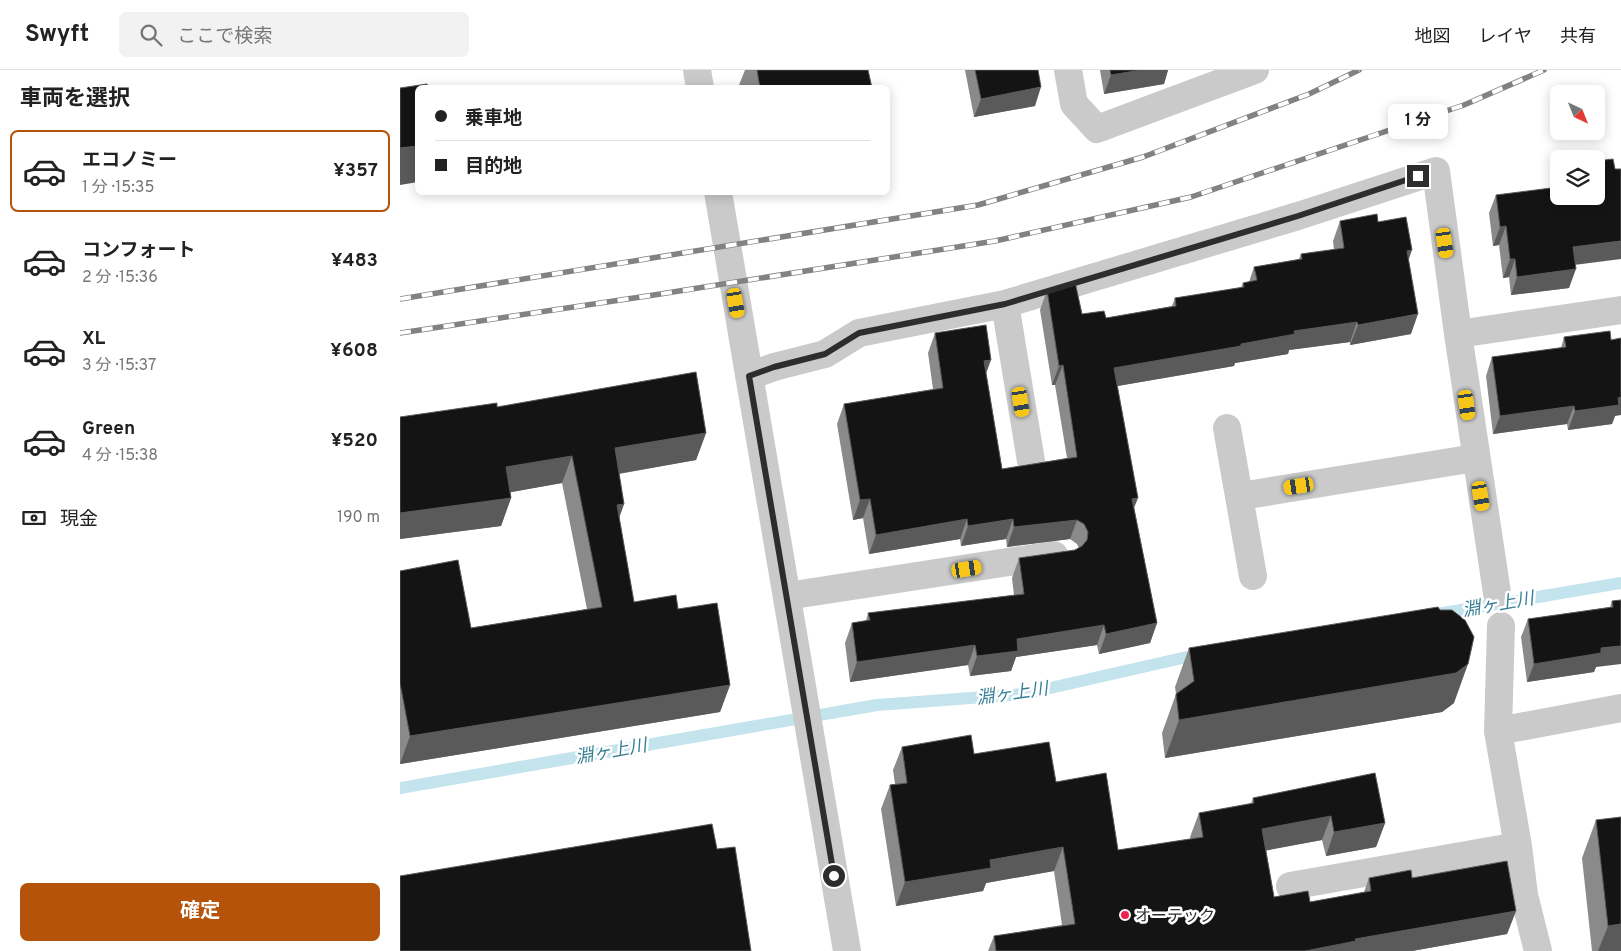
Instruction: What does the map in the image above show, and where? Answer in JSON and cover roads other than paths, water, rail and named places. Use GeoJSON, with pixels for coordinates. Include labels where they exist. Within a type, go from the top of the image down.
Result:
{"type":"FeatureCollection","features":[{"type":"Feature","properties":{"kind":"street"},"geometry":{"type":"LineString","coordinates":[[697,70],[700,85]]}},
{"type":"Feature","properties":{"kind":"street"},"geometry":{"type":"LineString","coordinates":[[1068,70],[1074,104],[1097,128],[1255,70]]}},
{"type":"Feature","properties":{"kind":"street"},"geometry":{"type":"LineString","coordinates":[[749,376],[774,367],[825,354],[859,333],[1005,304],[1298,216],[1436,171],[1475,458],[1497,593]]}},
{"type":"Feature","properties":{"kind":"street"},"geometry":{"type":"LineString","coordinates":[[719,195],[847,951]]}},
{"type":"Feature","properties":{"kind":"street"},"geometry":{"type":"LineString","coordinates":[[1005,304],[1031,461]]}},
{"type":"Feature","properties":{"kind":"street"},"geometry":{"type":"LineString","coordinates":[[1458,334],[1621,310]]}},
{"type":"Feature","properties":{"kind":"street"},"geometry":{"type":"LineString","coordinates":[[1227,428],[1253,576]]}},
{"type":"Feature","properties":{"kind":"street"},"geometry":{"type":"LineString","coordinates":[[1240,496],[1475,458]]}},
{"type":"Feature","properties":{"kind":"street"},"geometry":{"type":"LineString","coordinates":[[786,596],[1065,554]]}},
{"type":"Feature","properties":{"kind":"street"},"geometry":{"type":"LineString","coordinates":[[1501,626],[1498,731],[1518,846],[1524,894],[1538,951]]}},
{"type":"Feature","properties":{"kind":"street"},"geometry":{"type":"LineString","coordinates":[[1498,731],[1621,708]]}},
{"type":"Feature","properties":{"kind":"street"},"geometry":{"type":"LineString","coordinates":[[1290,886],[1518,846]]}},
{"type":"Feature","properties":{"kind":"waterway","name":"淵ヶ上川"},"geometry":{"type":"LineString","coordinates":[[1437,614],[1621,583]]}},
{"type":"Feature","properties":{"kind":"waterway","name":"淵ヶ上川"},"geometry":{"type":"LineString","coordinates":[[400,788],[877,705],[1024,694],[1200,654]]}},
{"type":"Feature","properties":{"kind":"railway"},"geometry":{"type":"LineString","coordinates":[[400,299],[978,205],[1143,157],[1309,94],[1359,70]]}},
{"type":"Feature","properties":{"kind":"railway"},"geometry":{"type":"LineString","coordinates":[[400,333],[995,241],[1191,197],[1464,105],[1544,70]]}},
{"type":"Feature","properties":{"kind":"place","name":"オーテック"},"geometry":{"type":"Point","coordinates":[1125,915]}}]}
